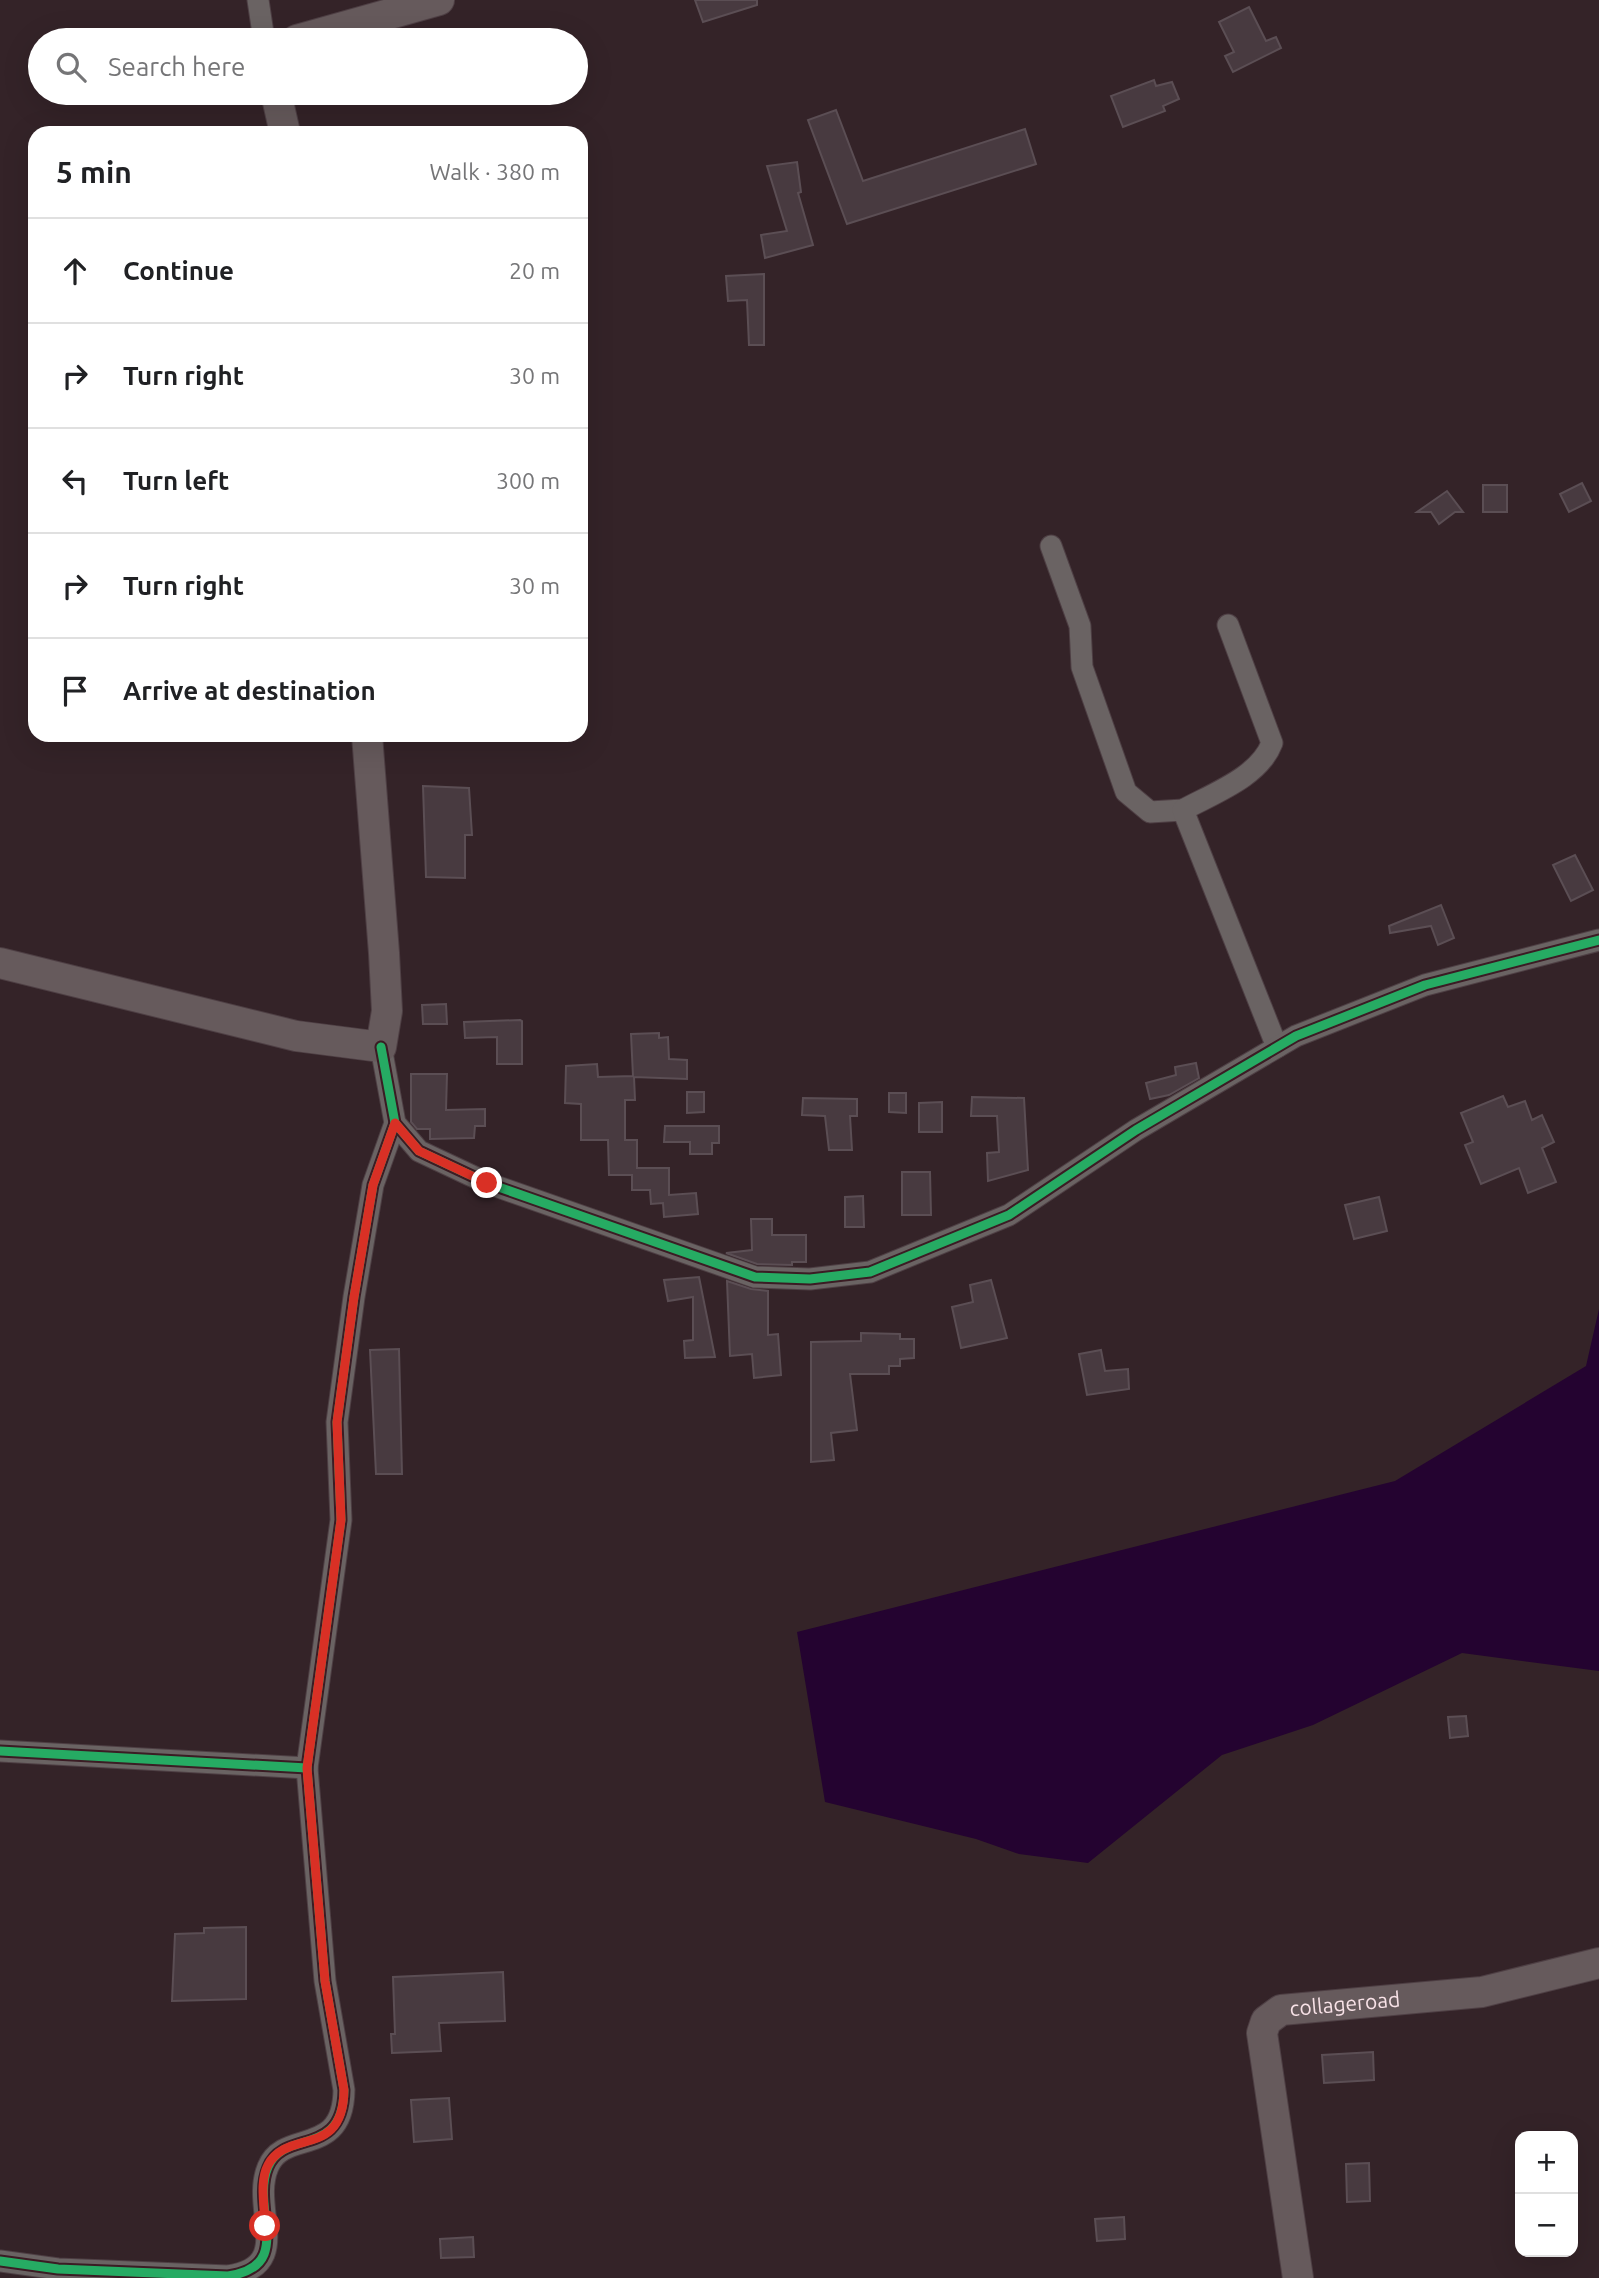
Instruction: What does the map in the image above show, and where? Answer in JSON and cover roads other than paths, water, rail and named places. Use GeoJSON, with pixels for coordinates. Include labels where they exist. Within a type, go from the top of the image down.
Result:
{"type":"FeatureCollection","features":[{"type":"Feature","properties":{"kind":"main road"},"geometry":{"type":"LineString","coordinates":[[340,28],[439,0]]}},
{"type":"Feature","properties":{"kind":"main road"},"geometry":{"type":"LineString","coordinates":[[279,105],[283,126]]}},
{"type":"Feature","properties":{"kind":"main road"},"geometry":{"type":"LineString","coordinates":[[0,963],[296,1036],[381,1047],[387,1011],[368,742]]}},
{"type":"Feature","properties":{"kind":"main road","name":"collageroad"},"geometry":{"type":"LineString","coordinates":[[1298,2278],[1262,2033],[1266,2021],[1281,2010],[1482,1992],[1599,1963]]}},
{"type":"Feature","properties":{"kind":"street"},"geometry":{"type":"LineString","coordinates":[[258,0],[262,28]]}},
{"type":"Feature","properties":{"kind":"street"},"geometry":{"type":"LineString","coordinates":[[1051,546],[1080,626],[1082,667],[1126,792],[1150,812],[1183,810],[1239,779],[1266,759],[1272,743],[1228,625]]}},
{"type":"Feature","properties":{"kind":"street"},"geometry":{"type":"LineString","coordinates":[[1183,810],[1277,1047]]}},
{"type":"Feature","properties":{"kind":"street"},"geometry":{"type":"LineString","coordinates":[[395,1123],[419,1151],[487,1183],[755,1277],[810,1279],[870,1272],[1009,1214],[1136,1130],[1296,1036],[1425,985],[1599,940]]}},
{"type":"Feature","properties":{"kind":"street"},"geometry":{"type":"LineString","coordinates":[[0,2261],[58,2269],[228,2276],[247,2273],[261,2264],[267,2246],[264,2179],[269,2163],[295,2145],[312,2141],[331,2131],[344,2104],[344,2090],[325,1981],[307,1768],[341,1520],[337,1422],[354,1297],[373,1185],[395,1123],[381,1047]]}},
{"type":"Feature","properties":{"kind":"street"},"geometry":{"type":"LineString","coordinates":[[0,1751],[307,1768]]}}]}
